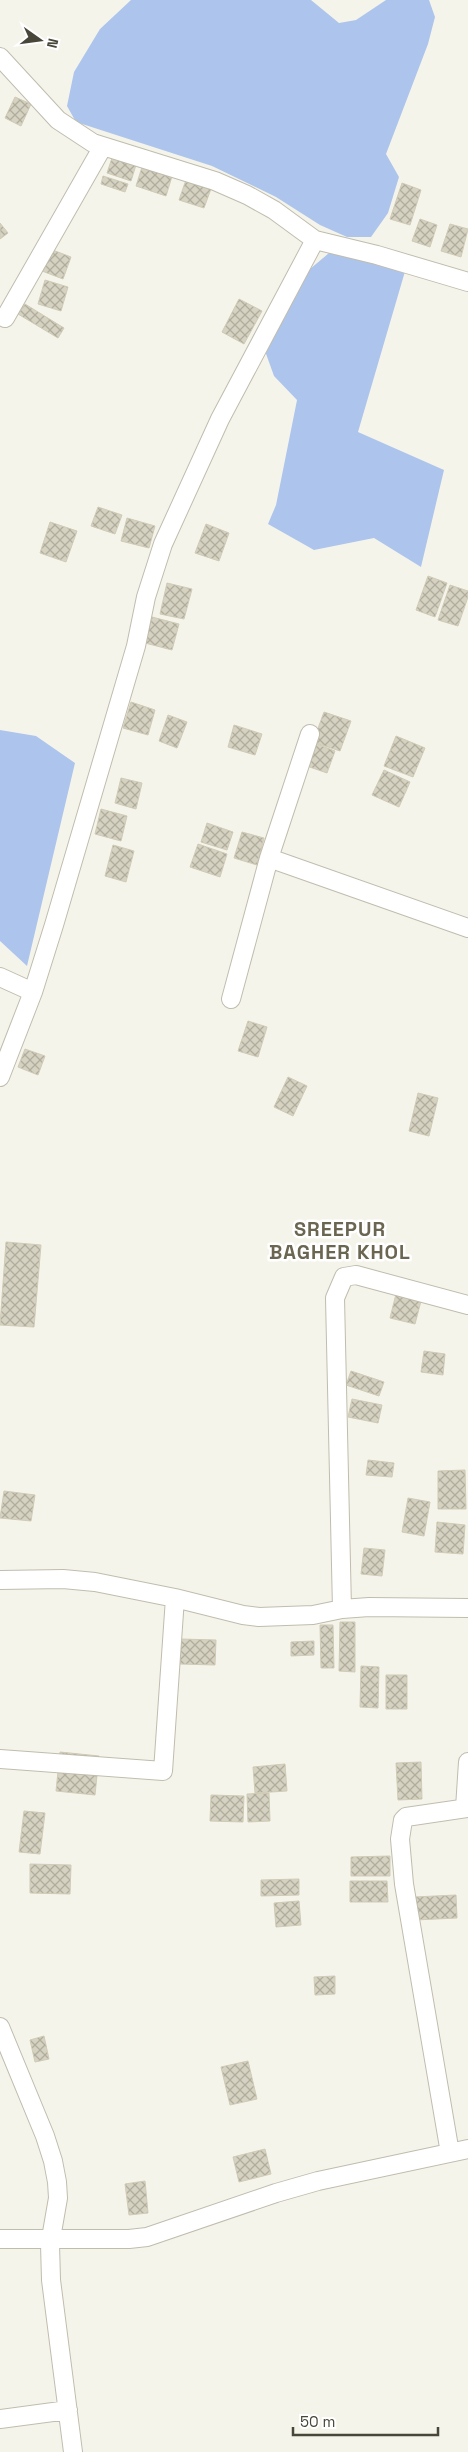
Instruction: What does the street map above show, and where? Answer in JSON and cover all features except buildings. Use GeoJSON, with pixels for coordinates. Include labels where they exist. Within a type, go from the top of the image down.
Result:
{"type":"FeatureCollection","features":[{"type":"Feature","properties":{"kind":"street"},"geometry":{"type":"LineString","coordinates":[[0,58],[58,120],[102,148],[215,181],[247,195],[274,210],[315,240],[377,255],[468,282]]}},
{"type":"Feature","properties":{"kind":"street"},"geometry":{"type":"LineString","coordinates":[[5,318],[102,148]]}},
{"type":"Feature","properties":{"kind":"street"},"geometry":{"type":"LineString","coordinates":[[0,1077],[33,992],[131,664],[146,597],[163,544],[220,419],[315,240]]}},
{"type":"Feature","properties":{"kind":"street"},"geometry":{"type":"LineString","coordinates":[[231,999],[269,858],[310,734]]}},
{"type":"Feature","properties":{"kind":"street"},"geometry":{"type":"LineString","coordinates":[[269,858],[468,928]]}},
{"type":"Feature","properties":{"kind":"street"},"geometry":{"type":"LineString","coordinates":[[0,978],[33,992]]}},
{"type":"Feature","properties":{"kind":"street"},"geometry":{"type":"LineString","coordinates":[[342,1609],[335,1298],[339,1285],[344,1277],[356,1275],[468,1305]]}},
{"type":"Feature","properties":{"kind":"street"},"geometry":{"type":"LineString","coordinates":[[0,1580],[64,1579],[95,1582],[175,1598],[233,1613],[259,1617],[313,1615],[342,1609],[397,1607],[468,1608]]}},
{"type":"Feature","properties":{"kind":"street"},"geometry":{"type":"LineString","coordinates":[[0,1759],[163,1771],[175,1598]]}},
{"type":"Feature","properties":{"kind":"street"},"geometry":{"type":"LineString","coordinates":[[450,2153],[404,1884],[400,1839],[403,1820],[406,1816],[467,1808],[468,1762]]}},
{"type":"Feature","properties":{"kind":"street"},"geometry":{"type":"LineString","coordinates":[[0,2027],[53,2161],[58,2198],[50,2237],[51,2280],[73,2452]]}},
{"type":"Feature","properties":{"kind":"street"},"geometry":{"type":"LineString","coordinates":[[0,2239],[50,2237],[129,2239],[147,2237],[293,2188],[468,2149]]}},
{"type":"Feature","properties":{"kind":"street"},"geometry":{"type":"LineString","coordinates":[[0,2419],[68,2410]]}},
{"type":"Feature","properties":{"kind":"water"},"geometry":{"type":"Polygon","coordinates":[[[131,0],[311,0],[339,23],[356,20],[386,0],[429,0],[435,17],[428,44],[386,154],[399,177],[388,213],[371,237],[347,237],[320,225],[276,197],[212,166],[76,122],[67,106],[74,72],[100,29],[131,0]]]}},
{"type":"Feature","properties":{"kind":"water"},"geometry":{"type":"Polygon","coordinates":[[[329,253],[376,253],[406,268],[358,432],[444,470],[421,567],[374,538],[314,550],[268,524],[276,505],[297,400],[274,376],[265,351],[310,269],[329,253]]]}},
{"type":"Feature","properties":{"kind":"water"},"geometry":{"type":"Polygon","coordinates":[[[0,730],[36,736],[75,763],[27,966],[0,941],[0,730]]]}},
{"type":"Feature","properties":{"kind":"district","name":"SREEPUR BAGHER KHOL"},"geometry":{"type":"Point","coordinates":[340,1240]}}]}
